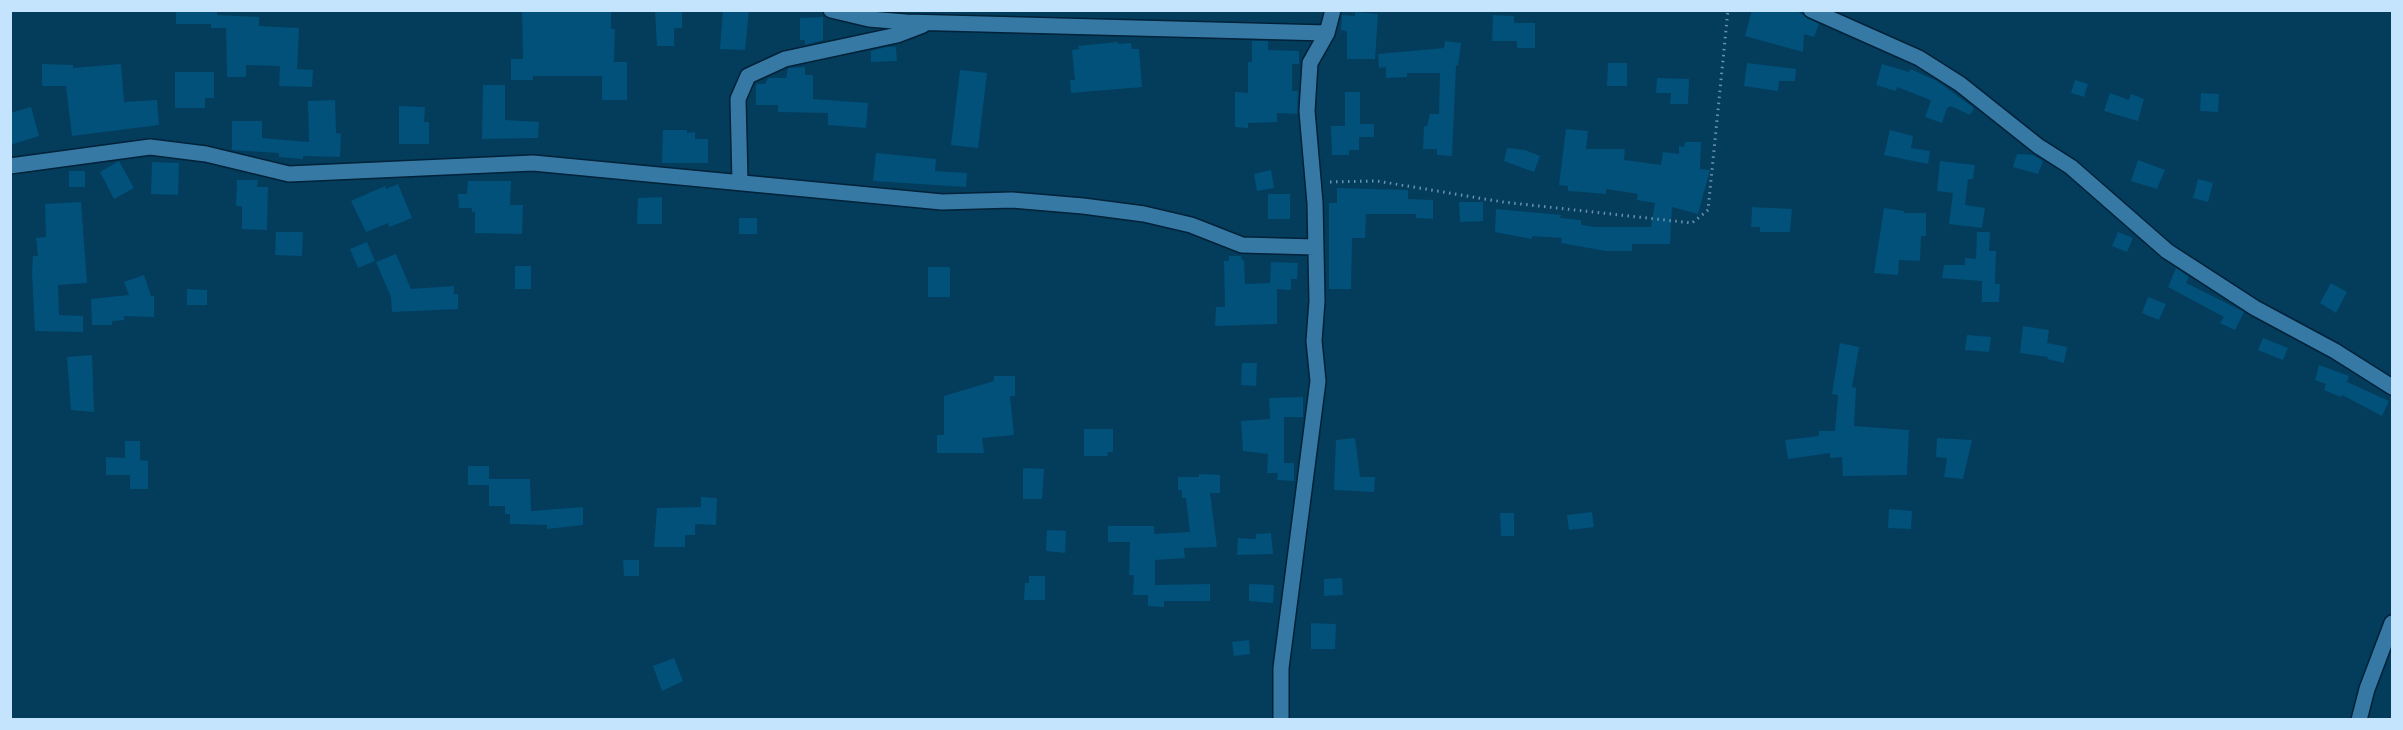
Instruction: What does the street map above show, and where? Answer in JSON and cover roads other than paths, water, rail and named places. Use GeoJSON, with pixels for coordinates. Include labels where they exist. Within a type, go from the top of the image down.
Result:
{"type":"FeatureCollection","features":[{"type":"Feature","properties":{"kind":"street"},"geometry":{"type":"LineString","coordinates":[[831,10],[868,19],[930,22],[1327,33]]}},
{"type":"Feature","properties":{"kind":"street"},"geometry":{"type":"LineString","coordinates":[[1281,720],[1281,668],[1318,381],[1314,341],[1317,301],[1315,203],[1306,111],[1310,63],[1327,33],[1333,10]]}},
{"type":"Feature","properties":{"kind":"street"},"geometry":{"type":"LineString","coordinates":[[1811,10],[1919,58],[1960,84],[2038,146],[2071,167],[2167,251],[2255,308],[2315,339],[2392,387]]}},
{"type":"Feature","properties":{"kind":"street"},"geometry":{"type":"LineString","coordinates":[[740,182],[738,99],[748,76],[784,59],[897,35],[930,22]]}},
{"type":"Feature","properties":{"kind":"street"},"geometry":{"type":"LineString","coordinates":[[10,166],[150,147],[206,154],[288,174],[338,174],[533,164],[942,202],[1012,200],[1083,206],[1144,214],[1191,225],[1242,245],[1316,247]]}},
{"type":"Feature","properties":{"kind":"street"},"geometry":{"type":"LineString","coordinates":[[2360,720],[2367,688],[2392,623]]}}]}
